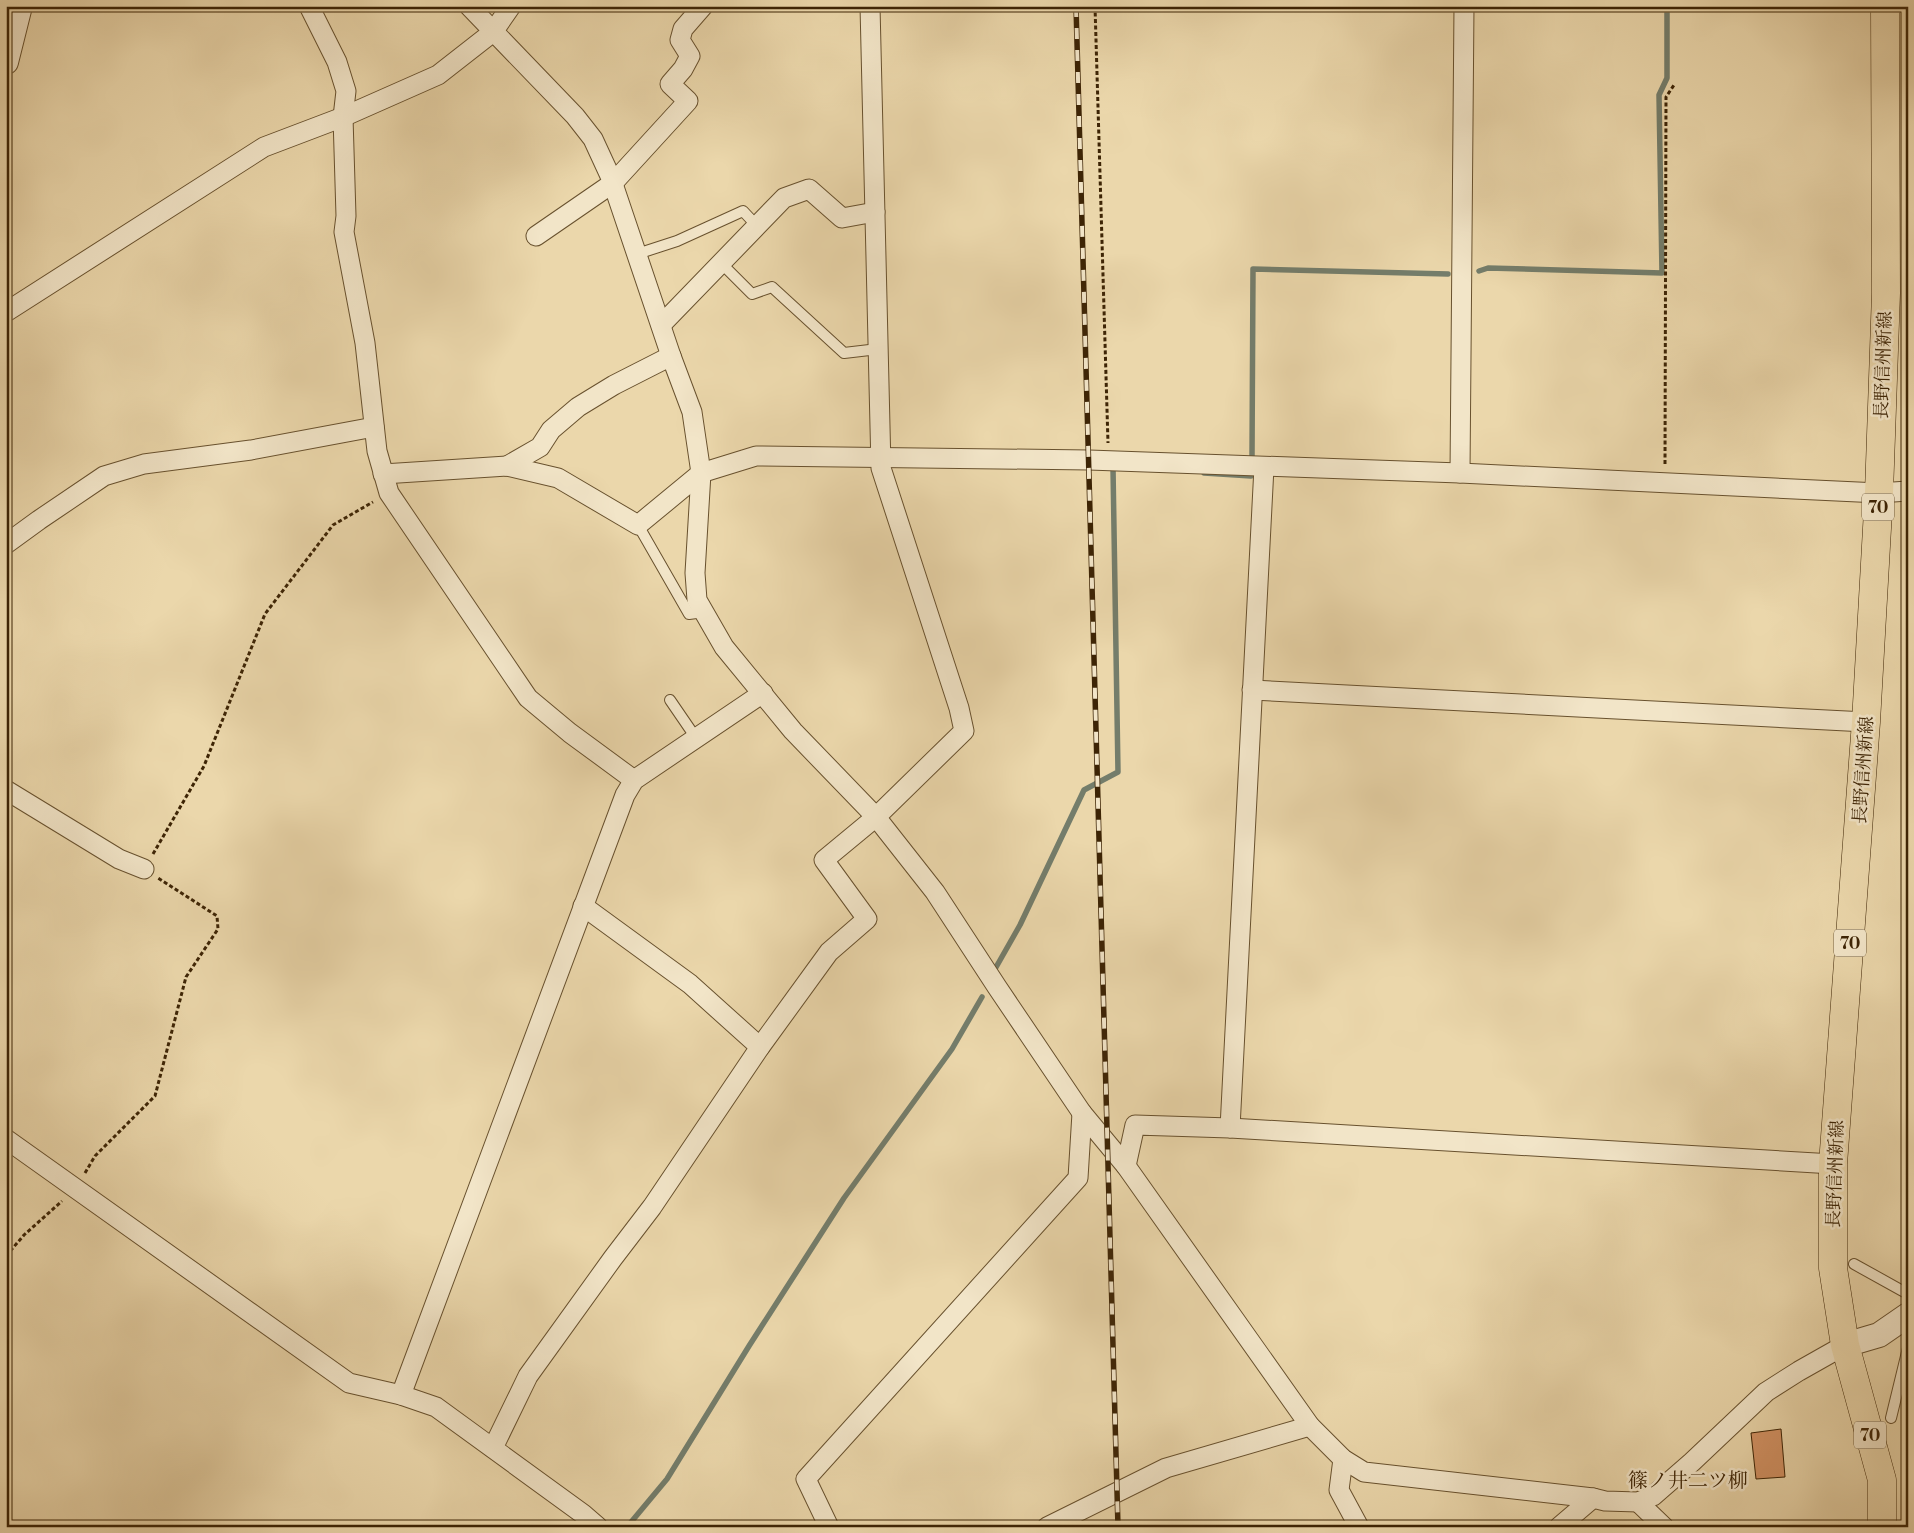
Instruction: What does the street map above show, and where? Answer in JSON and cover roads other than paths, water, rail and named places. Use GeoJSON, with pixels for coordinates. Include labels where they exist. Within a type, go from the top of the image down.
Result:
{"type":"FeatureCollection","features":[{"type":"Feature","properties":{"kind":"main road","name":"長野信州新線"},"geometry":{"type":"LineString","coordinates":[[1882,1527],[1882,1480],[1846,1345],[1833,1268],[1833,1164],[1866,722],[1879,493],[1886,293],[1885,6]]}},
{"type":"Feature","properties":{"kind":"street"},"geometry":{"type":"LineString","coordinates":[[6,62],[20,6]]}},
{"type":"Feature","properties":{"kind":"street"},"geometry":{"type":"LineString","coordinates":[[309,6],[336,62],[346,91],[343,117],[346,216],[344,232],[365,344],[377,451],[389,493],[528,698],[634,780]]}},
{"type":"Feature","properties":{"kind":"street"},"geometry":{"type":"LineString","coordinates":[[469,6],[575,116],[593,139],[613,183],[671,356],[692,412],[701,472],[695,573],[697,600],[724,646],[793,731],[876,817],[935,892],[1082,1113],[1126,1166],[1310,1426],[1343,1459],[1364,1472],[1593,1498],[1605,1501],[1638,1502],[1653,1496],[1766,1392],[1846,1345],[1879,1336],[1908,1315]]}},
{"type":"Feature","properties":{"kind":"street"},"geometry":{"type":"LineString","coordinates":[[6,312],[264,147],[343,117],[438,75],[493,32],[511,6]]}},
{"type":"Feature","properties":{"kind":"street"},"geometry":{"type":"LineString","coordinates":[[536,236],[613,183],[688,101],[670,84],[683,69],[690,56],[680,40],[683,29],[703,6]]}},
{"type":"Feature","properties":{"kind":"street"},"geometry":{"type":"LineString","coordinates":[[493,1448],[528,1376],[652,1207],[760,1047],[829,952],[867,919],[824,860],[876,817],[964,731],[959,708],[881,468],[870,6]]}},
{"type":"Feature","properties":{"kind":"street"},"geometry":{"type":"LineString","coordinates":[[1460,473],[1464,6]]}},
{"type":"Feature","properties":{"kind":"street"},"geometry":{"type":"LineString","coordinates":[[661,325],[784,198],[809,189],[842,218],[875,212]]}},
{"type":"Feature","properties":{"kind":"street"},"geometry":{"type":"LineString","coordinates":[[507,466],[540,447],[551,430],[578,407],[614,385],[671,356]]}},
{"type":"Feature","properties":{"kind":"street"},"geometry":{"type":"LineString","coordinates":[[6,544],[104,476],[144,464],[251,450],[374,427]]}},
{"type":"Feature","properties":{"kind":"street"},"geometry":{"type":"LineString","coordinates":[[383,474],[507,466],[558,478],[638,525],[701,472],[756,456],[1108,461],[1460,473],[1879,493],[1908,491]]}},
{"type":"Feature","properties":{"kind":"street"},"geometry":{"type":"LineString","coordinates":[[1230,1128],[1264,467]]}},
{"type":"Feature","properties":{"kind":"street"},"geometry":{"type":"LineString","coordinates":[[1252,690],[1866,722]]}},
{"type":"Feature","properties":{"kind":"street"},"geometry":{"type":"LineString","coordinates":[[401,1395],[625,795],[634,780],[763,693]]}},
{"type":"Feature","properties":{"kind":"street"},"geometry":{"type":"LineString","coordinates":[[6,790],[119,859],[144,870]]}},
{"type":"Feature","properties":{"kind":"street"},"geometry":{"type":"LineString","coordinates":[[583,906],[690,984],[760,1047]]}},
{"type":"Feature","properties":{"kind":"street"},"geometry":{"type":"LineString","coordinates":[[828,1527],[806,1479],[1078,1178],[1082,1113]]}},
{"type":"Feature","properties":{"kind":"street"},"geometry":{"type":"LineString","coordinates":[[1126,1166],[1135,1125],[1230,1128],[1833,1164]]}},
{"type":"Feature","properties":{"kind":"street"},"geometry":{"type":"LineString","coordinates":[[6,1139],[349,1382],[401,1395],[436,1407],[583,1514],[598,1527]]}},
{"type":"Feature","properties":{"kind":"street"},"geometry":{"type":"LineString","coordinates":[[1047,1527],[1166,1468],[1310,1426]]}},
{"type":"Feature","properties":{"kind":"street"},"geometry":{"type":"LineString","coordinates":[[1343,1459],[1338,1490],[1359,1527]]}},
{"type":"Feature","properties":{"kind":"street"},"geometry":{"type":"LineString","coordinates":[[1559,1527],[1593,1498]]}},
{"type":"Feature","properties":{"kind":"street"},"geometry":{"type":"LineString","coordinates":[[1638,1502],[1664,1527]]}},
{"type":"Feature","properties":{"kind":"lane"},"geometry":{"type":"LineString","coordinates":[[637,254],[677,241],[743,212],[757,226]]}},
{"type":"Feature","properties":{"kind":"lane"},"geometry":{"type":"LineString","coordinates":[[721,263],[752,294],[772,286],[844,353],[878,349]]}},
{"type":"Feature","properties":{"kind":"lane"},"geometry":{"type":"LineString","coordinates":[[638,525],[689,614],[704,612]]}},
{"type":"Feature","properties":{"kind":"lane"},"geometry":{"type":"LineString","coordinates":[[670,700],[696,738]]}},
{"type":"Feature","properties":{"kind":"lane"},"geometry":{"type":"LineString","coordinates":[[1854,1264],[1908,1294]]}},
{"type":"Feature","properties":{"kind":"lane"},"geometry":{"type":"LineString","coordinates":[[1891,1418],[1908,1348]]}},
{"type":"Feature","properties":{"kind":"waterway"},"geometry":{"type":"LineString","coordinates":[[1479,271],[1488,268],[1662,273],[1659,95],[1667,78],[1667,6]]}},
{"type":"Feature","properties":{"kind":"waterway"},"geometry":{"type":"LineString","coordinates":[[1252,456],[1253,269],[1448,274]]}},
{"type":"Feature","properties":{"kind":"waterway"},"geometry":{"type":"LineString","coordinates":[[995,969],[1020,925],[1084,790],[1118,772],[1113,468],[1117,468]]}},
{"type":"Feature","properties":{"kind":"waterway"},"geometry":{"type":"LineString","coordinates":[[1204,473],[1251,476]]}},
{"type":"Feature","properties":{"kind":"waterway"},"geometry":{"type":"LineString","coordinates":[[627,1527],[667,1479],[749,1346],[844,1198],[952,1049],[982,997]]}},
{"type":"Feature","properties":{"kind":"railway"},"geometry":{"type":"LineString","coordinates":[[1076,6],[1118,1527]]}},
{"type":"Feature","properties":{"kind":"district","name":"篠ノ井二ツ柳"},"geometry":{"type":"Point","coordinates":[1688,1480]}}]}
